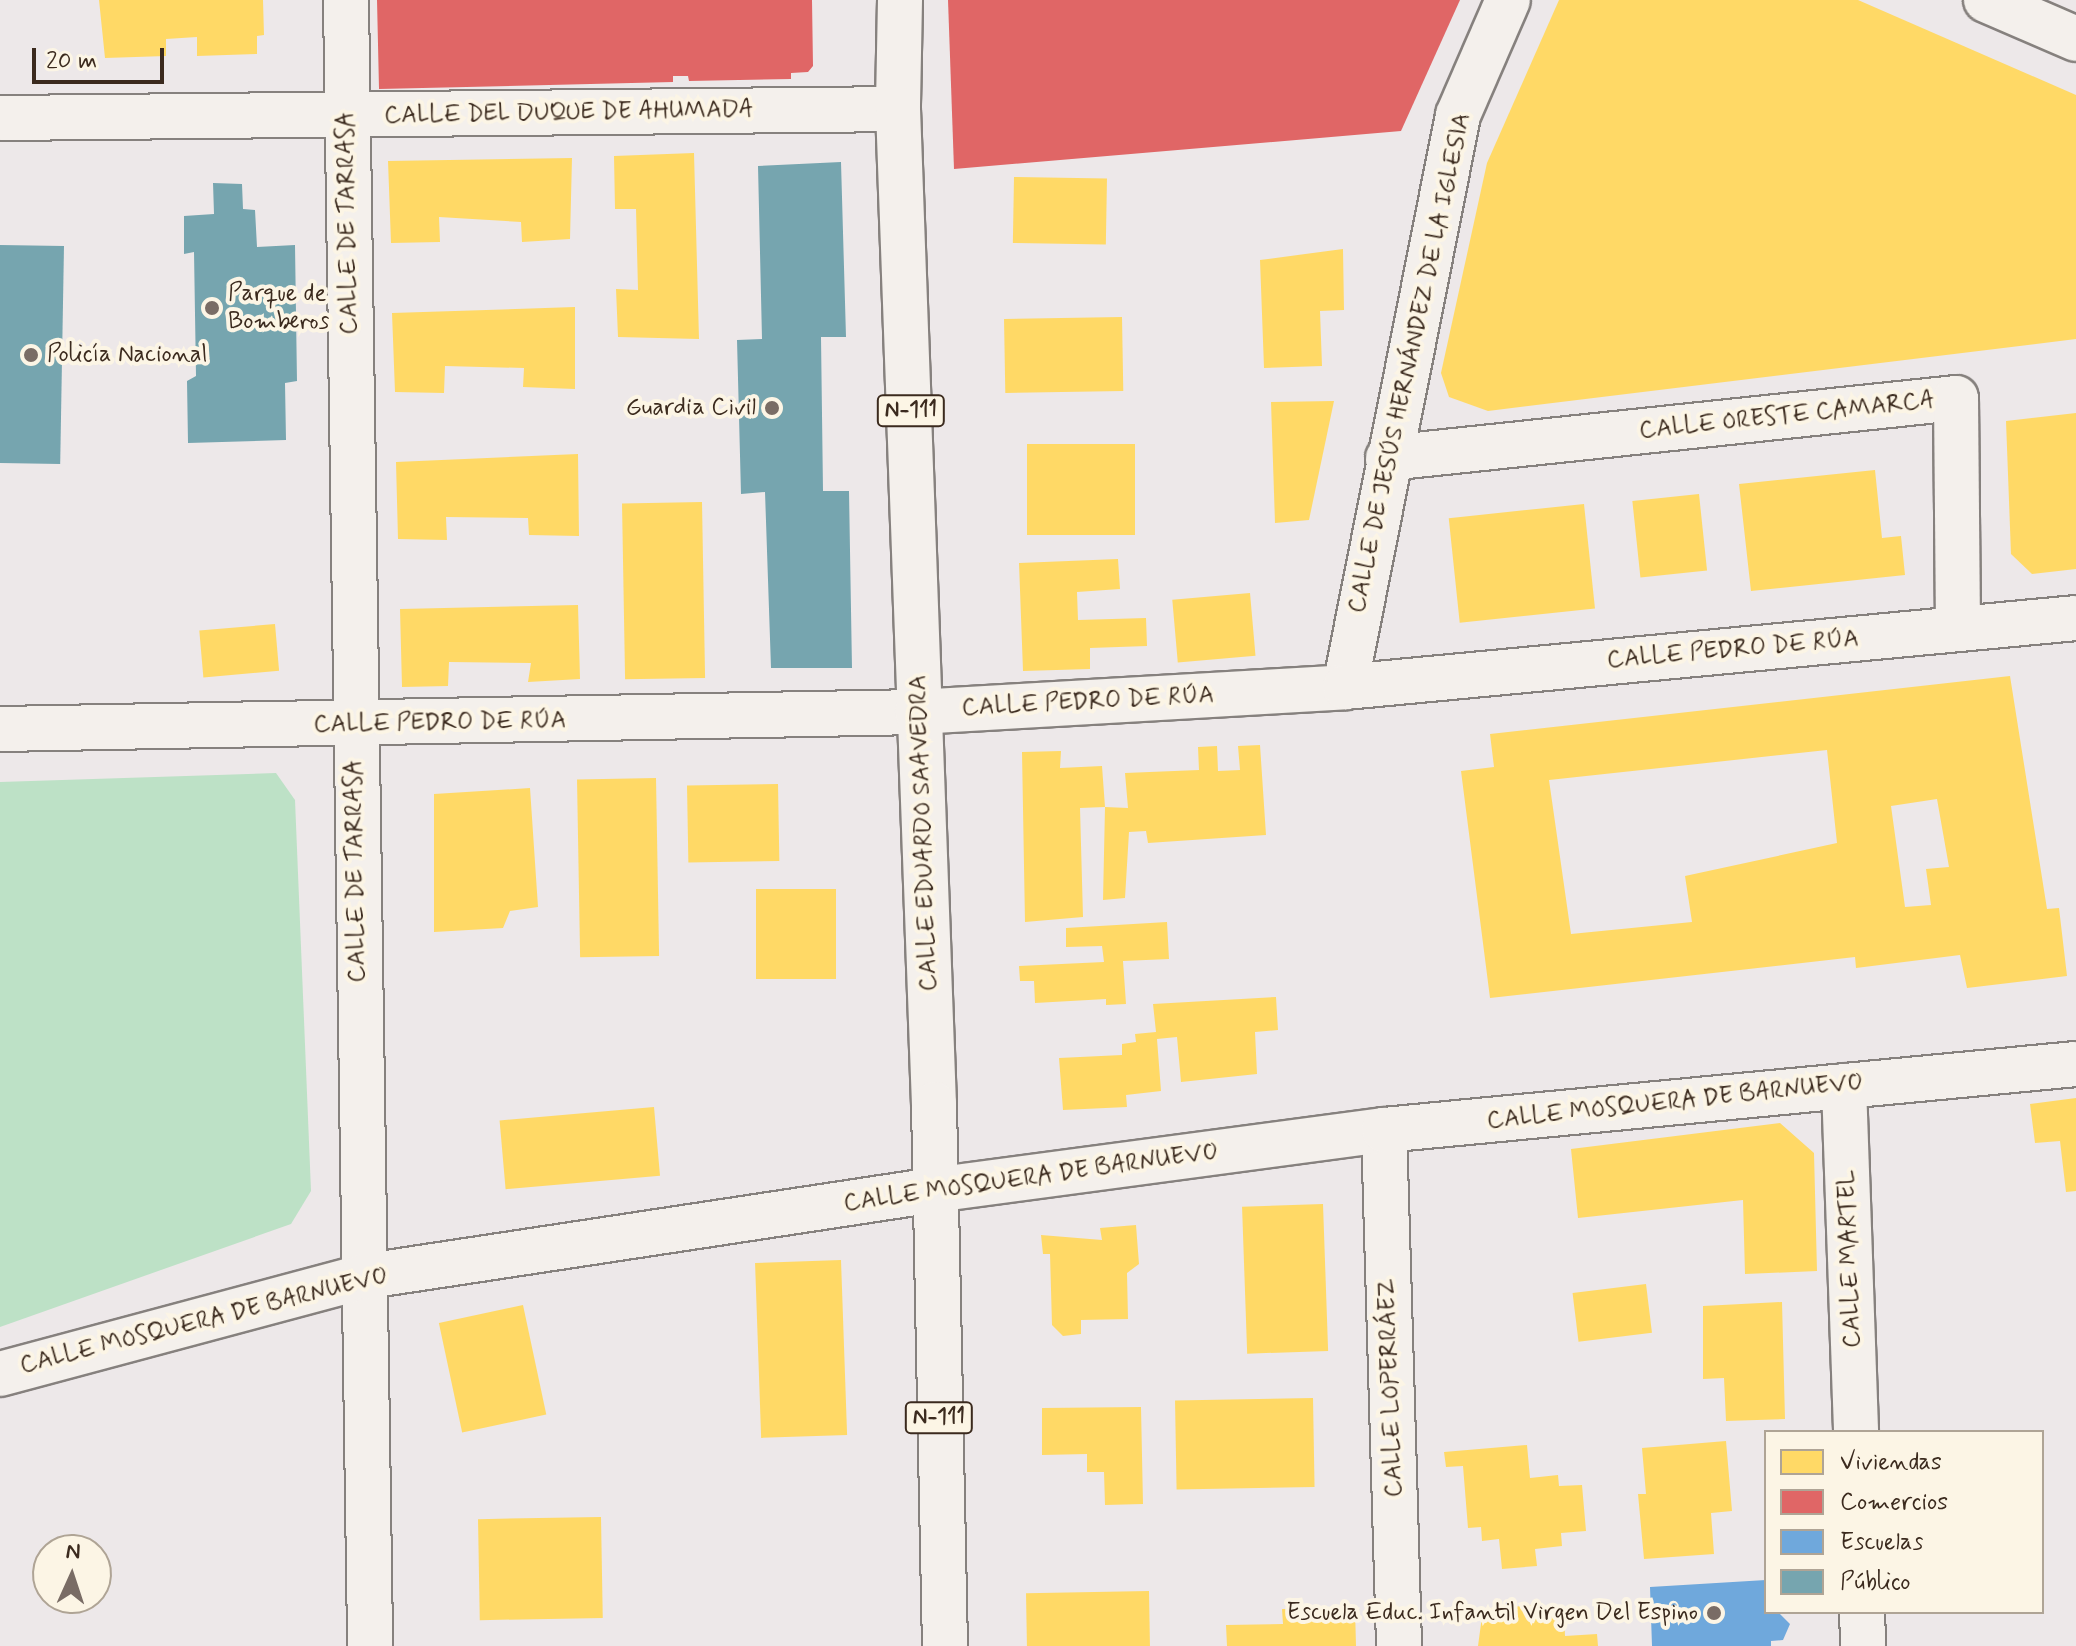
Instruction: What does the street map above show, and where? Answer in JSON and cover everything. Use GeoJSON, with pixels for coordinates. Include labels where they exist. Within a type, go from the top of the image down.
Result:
{"type":"FeatureCollection","features":[{"type":"Feature","properties":{"kind":"street","name":"CALLE DE TARRASA"},"geometry":{"type":"LineString","coordinates":[[346,0],[361,1277],[370,1646]]}},
{"type":"Feature","properties":{"kind":"street","name":"CALLE DE JESÚS HERNÁNDEZ DE LA IGLESIA"},"geometry":{"type":"LineString","coordinates":[[1345,687],[1458,115],[1508,0]]}},
{"type":"Feature","properties":{"kind":"street"},"geometry":{"type":"LineString","coordinates":[[1986,0],[2076,39]]}},
{"type":"Feature","properties":{"kind":"street","name":"CALLE EDUARDO SAAVEDRA"},"geometry":{"type":"LineString","coordinates":[[899,5],[898,109],[918,581],[917,712],[934,1190],[945,1646]]}},
{"type":"Feature","properties":{"kind":"street","name":"CALLE DEL DUQUE DE AHUMADA"},"geometry":{"type":"LineString","coordinates":[[0,118],[898,109]]}},
{"type":"Feature","properties":{"kind":"street","name":"CALLE ORESTE CAMARCA"},"geometry":{"type":"LineString","coordinates":[[1388,458],[1956,398],[1958,629]]}},
{"type":"Feature","properties":{"kind":"street","name":"CALLE PEDRO DE RÚA"},"geometry":{"type":"LineString","coordinates":[[0,729],[354,725],[917,712],[1345,687],[2076,618]]}},
{"type":"Feature","properties":{"kind":"street","name":"CALLE MOSQUERA DE BARNUEVO"},"geometry":{"type":"LineString","coordinates":[[0,1374],[361,1277],[934,1190],[1384,1130],[2076,1064]]}},
{"type":"Feature","properties":{"kind":"street","name":"CALLE MARTEL"},"geometry":{"type":"LineString","coordinates":[[1844,1086],[1856,1430]]}},
{"type":"Feature","properties":{"kind":"street","name":"CALLE LOPERRÁEZ"},"geometry":{"type":"LineString","coordinates":[[1384,1130],[1399,1646]]}},
{"type":"Feature","properties":{"kind":"street"},"geometry":{"type":"LineString","coordinates":[[1862,1614],[1863,1646]]}},
{"type":"Feature","properties":{"kind":"green space"},"geometry":{"type":"Polygon","coordinates":[[[276,773],[295,800],[311,1191],[291,1224],[0,1327],[0,782],[276,773]]]}},
{"type":"Feature","properties":{"kind":"building: Viviendas"},"geometry":{"type":"Polygon","coordinates":[[[99,0],[263,0],[264,35],[257,36],[257,54],[197,56],[197,37],[166,39],[166,56],[105,58],[99,0]]]}},
{"type":"Feature","properties":{"kind":"building: Viviendas"},"geometry":{"type":"Polygon","coordinates":[[[1559,0],[1858,0],[2076,95],[2076,339],[1488,411],[1449,397],[1441,373],[1487,163],[1559,0]]]}},
{"type":"Feature","properties":{"kind":"building: Viviendas"},"geometry":{"type":"Polygon","coordinates":[[[694,153],[699,339],[618,337],[616,289],[638,290],[636,209],[615,209],[614,156],[694,153]]]}},
{"type":"Feature","properties":{"kind":"building: Viviendas"},"geometry":{"type":"Polygon","coordinates":[[[572,158],[570,239],[522,242],[521,222],[439,217],[440,242],[391,243],[388,161],[572,158]]]}},
{"type":"Feature","properties":{"kind":"building: Viviendas"},"geometry":{"type":"Polygon","coordinates":[[[1014,177],[1107,179],[1106,245],[1013,243],[1014,177]]]}},
{"type":"Feature","properties":{"kind":"building: Viviendas"},"geometry":{"type":"Polygon","coordinates":[[[1343,249],[1344,310],[1320,311],[1322,366],[1264,368],[1260,260],[1343,249]]]}},
{"type":"Feature","properties":{"kind":"building: Viviendas"},"geometry":{"type":"Polygon","coordinates":[[[575,307],[575,389],[523,387],[524,368],[445,366],[444,393],[395,392],[392,313],[575,307]]]}},
{"type":"Feature","properties":{"kind":"building: Viviendas"},"geometry":{"type":"Polygon","coordinates":[[[1122,317],[1123,391],[1005,393],[1004,319],[1122,317]]]}},
{"type":"Feature","properties":{"kind":"building: Viviendas"},"geometry":{"type":"Polygon","coordinates":[[[1334,401],[1309,520],[1275,523],[1271,402],[1334,401]]]}},
{"type":"Feature","properties":{"kind":"building: Viviendas"},"geometry":{"type":"Polygon","coordinates":[[[2076,413],[2076,569],[2032,574],[2011,554],[2006,421],[2076,413]]]}},
{"type":"Feature","properties":{"kind":"building: Viviendas"},"geometry":{"type":"Polygon","coordinates":[[[1027,444],[1135,444],[1135,535],[1027,535],[1027,444]]]}},
{"type":"Feature","properties":{"kind":"building: Viviendas"},"geometry":{"type":"Polygon","coordinates":[[[578,454],[579,536],[529,535],[528,518],[446,517],[447,540],[398,539],[396,462],[578,454]]]}},
{"type":"Feature","properties":{"kind":"building: Viviendas"},"geometry":{"type":"Polygon","coordinates":[[[1875,470],[1882,538],[1901,536],[1905,575],[1751,591],[1739,484],[1875,470]]]}},
{"type":"Feature","properties":{"kind":"building: Viviendas"},"geometry":{"type":"Polygon","coordinates":[[[1699,494],[1707,571],[1640,578],[1632,501],[1699,494]]]}},
{"type":"Feature","properties":{"kind":"building: Viviendas"},"geometry":{"type":"Polygon","coordinates":[[[702,502],[705,678],[625,679],[622,503],[702,502]]]}},
{"type":"Feature","properties":{"kind":"building: Viviendas"},"geometry":{"type":"Polygon","coordinates":[[[1584,504],[1595,608],[1460,623],[1449,518],[1584,504]]]}},
{"type":"Feature","properties":{"kind":"building: Viviendas"},"geometry":{"type":"Polygon","coordinates":[[[1118,559],[1120,589],[1077,592],[1078,620],[1146,618],[1147,646],[1090,648],[1090,669],[1023,671],[1019,563],[1118,559]]]}},
{"type":"Feature","properties":{"kind":"building: Viviendas"},"geometry":{"type":"Polygon","coordinates":[[[1250,593],[1255,656],[1178,663],[1172,600],[1250,593]]]}},
{"type":"Feature","properties":{"kind":"building: Viviendas"},"geometry":{"type":"Polygon","coordinates":[[[578,605],[580,679],[528,682],[531,663],[449,662],[448,686],[402,687],[400,609],[578,605]]]}},
{"type":"Feature","properties":{"kind":"building: Viviendas"},"geometry":{"type":"Polygon","coordinates":[[[275,624],[279,671],[203,677],[199,631],[275,624]]]}},
{"type":"Feature","properties":{"kind":"building: Viviendas"},"geometry":{"type":"Polygon","coordinates":[[[2010,676],[2047,909],[2059,908],[2067,976],[1967,988],[1960,955],[1856,968],[1855,957],[1490,998],[1461,771],[1494,767],[1490,734],[2010,676]],[[1827,750],[1549,780],[1571,934],[1692,922],[1685,876],[1837,843],[1827,750]],[[1937,799],[1891,806],[1905,907],[1931,905],[1926,869],[1949,867],[1937,799]]]}},
{"type":"Feature","properties":{"kind":"building: Viviendas"},"geometry":{"type":"Polygon","coordinates":[[[1260,745],[1266,835],[1148,843],[1146,831],[1129,832],[1125,898],[1103,900],[1105,807],[1128,808],[1125,773],[1199,770],[1198,747],[1217,746],[1218,771],[1240,770],[1238,746],[1260,745]]]}},
{"type":"Feature","properties":{"kind":"building: Viviendas"},"geometry":{"type":"Polygon","coordinates":[[[1061,751],[1060,768],[1102,766],[1105,807],[1080,808],[1083,917],[1025,922],[1022,752],[1061,751]]]}},
{"type":"Feature","properties":{"kind":"building: Viviendas"},"geometry":{"type":"Polygon","coordinates":[[[656,778],[659,956],[580,957],[577,779],[656,778]]]}},
{"type":"Feature","properties":{"kind":"building: Viviendas"},"geometry":{"type":"Polygon","coordinates":[[[778,784],[779,861],[688,863],[687,786],[778,784]]]}},
{"type":"Feature","properties":{"kind":"building: Viviendas"},"geometry":{"type":"Polygon","coordinates":[[[530,788],[538,907],[510,911],[503,928],[434,932],[434,794],[530,788]]]}},
{"type":"Feature","properties":{"kind":"building: Viviendas"},"geometry":{"type":"Polygon","coordinates":[[[756,889],[836,889],[836,979],[756,979],[756,889]]]}},
{"type":"Feature","properties":{"kind":"building: Viviendas"},"geometry":{"type":"Polygon","coordinates":[[[1167,922],[1169,959],[1123,961],[1126,1004],[1106,1005],[1106,999],[1035,1003],[1034,981],[1020,981],[1019,966],[1104,962],[1102,946],[1066,947],[1066,928],[1167,922]]]}},
{"type":"Feature","properties":{"kind":"building: Viviendas"},"geometry":{"type":"Polygon","coordinates":[[[1276,997],[1278,1030],[1255,1032],[1257,1074],[1181,1082],[1177,1037],[1157,1039],[1161,1091],[1126,1095],[1127,1107],[1063,1110],[1059,1058],[1122,1055],[1122,1044],[1136,1042],[1135,1034],[1156,1032],[1153,1004],[1276,997]]]}},
{"type":"Feature","properties":{"kind":"building: Viviendas"},"geometry":{"type":"Polygon","coordinates":[[[2076,1098],[2076,1191],[2066,1192],[2060,1141],[2035,1143],[2030,1104],[2076,1098]]]}},
{"type":"Feature","properties":{"kind":"building: Viviendas"},"geometry":{"type":"Polygon","coordinates":[[[654,1107],[660,1176],[506,1189],[500,1121],[654,1107]]]}},
{"type":"Feature","properties":{"kind":"building: Viviendas"},"geometry":{"type":"Polygon","coordinates":[[[1780,1123],[1814,1153],[1817,1271],[1745,1274],[1743,1200],[1578,1218],[1571,1149],[1780,1123]]]}},
{"type":"Feature","properties":{"kind":"building: Viviendas"},"geometry":{"type":"Polygon","coordinates":[[[1323,1204],[1328,1351],[1247,1354],[1242,1207],[1323,1204]]]}},
{"type":"Feature","properties":{"kind":"building: Viviendas"},"geometry":{"type":"Polygon","coordinates":[[[1136,1225],[1139,1264],[1127,1273],[1128,1319],[1081,1320],[1081,1334],[1063,1336],[1052,1325],[1050,1254],[1043,1254],[1041,1235],[1102,1240],[1100,1228],[1136,1225]]]}},
{"type":"Feature","properties":{"kind":"building: Viviendas"},"geometry":{"type":"Polygon","coordinates":[[[841,1260],[847,1435],[761,1438],[755,1263],[841,1260]]]}},
{"type":"Feature","properties":{"kind":"building: Viviendas"},"geometry":{"type":"Polygon","coordinates":[[[1646,1284],[1652,1333],[1579,1342],[1573,1293],[1646,1284]]]}},
{"type":"Feature","properties":{"kind":"building: Viviendas"},"geometry":{"type":"Polygon","coordinates":[[[1782,1302],[1785,1419],[1726,1421],[1724,1378],[1703,1379],[1703,1306],[1782,1302]]]}},
{"type":"Feature","properties":{"kind":"building: Viviendas"},"geometry":{"type":"Polygon","coordinates":[[[523,1305],[546,1415],[462,1432],[439,1323],[523,1305]]]}},
{"type":"Feature","properties":{"kind":"building: Viviendas"},"geometry":{"type":"Polygon","coordinates":[[[1313,1398],[1315,1487],[1177,1489],[1175,1400],[1313,1398]]]}},
{"type":"Feature","properties":{"kind":"building: Viviendas"},"geometry":{"type":"Polygon","coordinates":[[[1141,1407],[1143,1504],[1105,1505],[1104,1472],[1087,1472],[1087,1454],[1042,1455],[1042,1408],[1141,1407]]]}},
{"type":"Feature","properties":{"kind":"building: Viviendas"},"geometry":{"type":"Polygon","coordinates":[[[1726,1441],[1732,1511],[1711,1513],[1714,1554],[1644,1559],[1638,1494],[1646,1494],[1642,1448],[1726,1441]]]}},
{"type":"Feature","properties":{"kind":"building: Viviendas"},"geometry":{"type":"Polygon","coordinates":[[[1527,1445],[1530,1478],[1558,1475],[1559,1486],[1582,1485],[1586,1531],[1561,1533],[1562,1546],[1535,1549],[1537,1566],[1502,1569],[1499,1539],[1482,1541],[1481,1527],[1468,1528],[1463,1466],[1446,1467],[1444,1452],[1527,1445]]]}},
{"type":"Feature","properties":{"kind":"building: Viviendas"},"geometry":{"type":"Polygon","coordinates":[[[601,1517],[603,1618],[480,1620],[478,1519],[601,1517]]]}},
{"type":"Feature","properties":{"kind":"building: Viviendas"},"geometry":{"type":"Polygon","coordinates":[[[1149,1591],[1150,1646],[1027,1646],[1026,1593],[1149,1591]]]}},
{"type":"Feature","properties":{"kind":"building: Viviendas"},"geometry":{"type":"Polygon","coordinates":[[[1534,1605],[1535,1617],[1564,1615],[1565,1636],[1597,1634],[1598,1646],[1478,1646],[1483,1609],[1534,1605]]]}},
{"type":"Feature","properties":{"kind":"building: Viviendas"},"geometry":{"type":"Polygon","coordinates":[[[1355,1608],[1356,1646],[1227,1646],[1226,1625],[1283,1624],[1282,1609],[1355,1608]]]}},
{"type":"Feature","properties":{"kind":"building: Comercios"},"geometry":{"type":"Polygon","coordinates":[[[377,0],[812,0],[813,66],[808,72],[791,73],[791,79],[689,81],[688,76],[673,76],[673,82],[379,89],[377,0]]]}},
{"type":"Feature","properties":{"kind":"building: Comercios"},"geometry":{"type":"Polygon","coordinates":[[[948,0],[1460,0],[1401,131],[954,169],[948,0]]]}},
{"type":"Feature","properties":{"kind":"building: Escuelas","name":"Escuela Educ. Infantil Virgen Del Espino"},"geometry":{"type":"Polygon","coordinates":[[[1764,1580],[1764,1614],[1780,1614],[1790,1624],[1783,1640],[1771,1641],[1771,1646],[1652,1646],[1650,1587],[1764,1580]]]}},
{"type":"Feature","properties":{"kind":"building: Público"},"geometry":{"type":"Polygon","coordinates":[[[841,162],[846,337],[821,337],[823,491],[849,491],[852,668],[771,668],[765,492],[741,494],[737,340],[762,339],[758,166],[841,162]]]}},
{"type":"Feature","properties":{"kind":"building: Público"},"geometry":{"type":"Polygon","coordinates":[[[213,183],[242,184],[243,209],[255,210],[257,247],[295,245],[297,381],[285,383],[286,440],[188,443],[187,381],[196,376],[194,252],[184,254],[184,216],[214,214],[213,183]]]}},
{"type":"Feature","properties":{"kind":"building: Público","name":"Policía Nacional"},"geometry":{"type":"Polygon","coordinates":[[[0,245],[64,246],[60,464],[0,463],[0,245]]]}},
{"type":"Feature","properties":{"kind":"place","name":"Parque de Bomberos"},"geometry":{"type":"Point","coordinates":[212,308]}},
{"type":"Feature","properties":{"kind":"place","name":"Policía Nacional"},"geometry":{"type":"Point","coordinates":[31,355]}},
{"type":"Feature","properties":{"kind":"place","name":"Guardia Civil"},"geometry":{"type":"Point","coordinates":[772,408]}},
{"type":"Feature","properties":{"kind":"place","name":"Escuela Educ. Infantil Virgen Del Espino"},"geometry":{"type":"Point","coordinates":[1714,1613]}}]}
